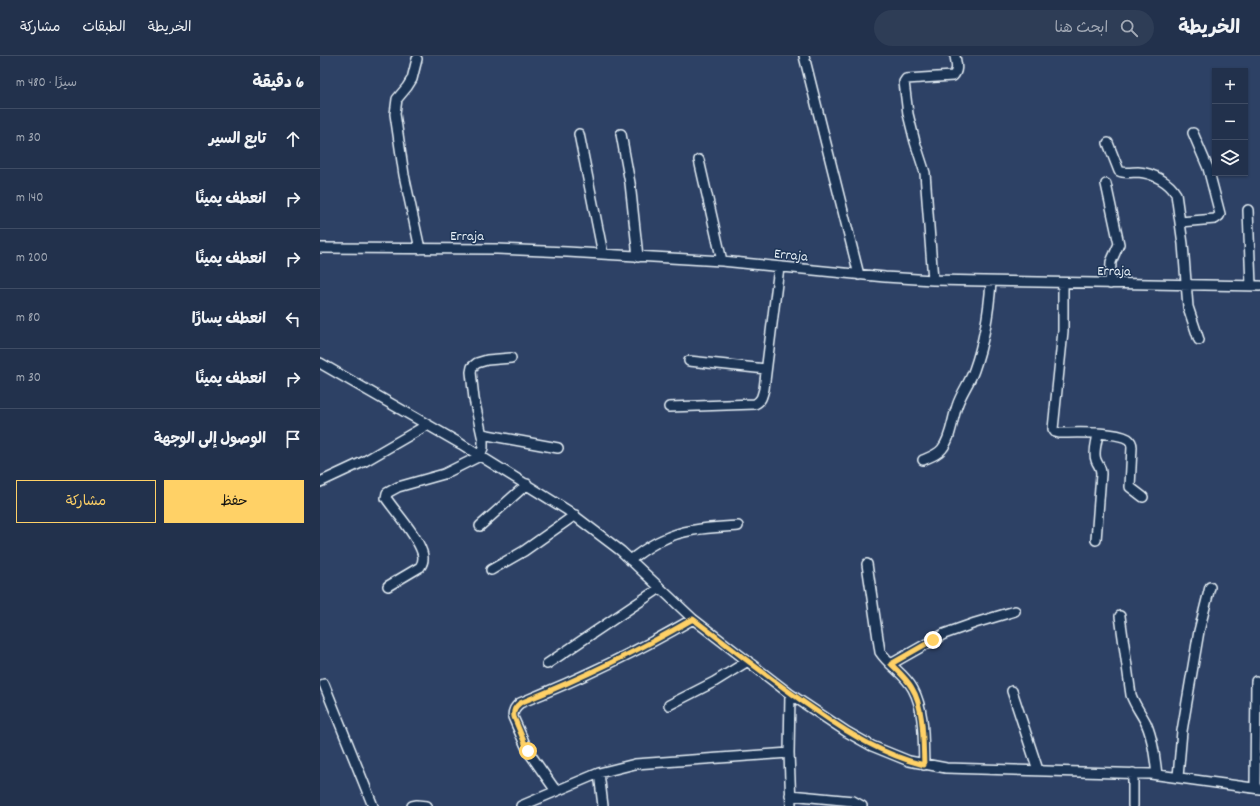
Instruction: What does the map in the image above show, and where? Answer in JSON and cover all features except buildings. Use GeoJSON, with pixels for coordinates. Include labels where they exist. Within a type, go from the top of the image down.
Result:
{"type":"FeatureCollection","features":[{"type":"Feature","properties":{"kind":"street"},"geometry":{"type":"LineString","coordinates":[[804,56],[859,275]]}},
{"type":"Feature","properties":{"kind":"street"},"geometry":{"type":"LineString","coordinates":[[932,280],[926,180],[908,114],[904,82],[906,79],[913,78],[953,76],[956,73],[957,68],[955,56]]}},
{"type":"Feature","properties":{"kind":"street"},"geometry":{"type":"LineString","coordinates":[[417,59],[412,79],[397,99],[395,114],[404,175],[420,249]]}},
{"type":"Feature","properties":{"kind":"street"},"geometry":{"type":"LineString","coordinates":[[1180,222],[1215,219],[1220,214],[1208,168],[1193,133]]}},
{"type":"Feature","properties":{"kind":"street"},"geometry":{"type":"LineString","coordinates":[[579,134],[603,254]]}},
{"type":"Feature","properties":{"kind":"street"},"geometry":{"type":"LineString","coordinates":[[621,134],[631,190],[638,256]]}},
{"type":"Feature","properties":{"kind":"street"},"geometry":{"type":"LineString","coordinates":[[1108,143],[1119,171],[1124,173],[1147,173],[1153,175],[1172,188],[1176,194],[1188,307],[1199,340]]}},
{"type":"Feature","properties":{"kind":"street"},"geometry":{"type":"LineString","coordinates":[[699,160],[722,261]]}},
{"type":"Feature","properties":{"kind":"street"},"geometry":{"type":"LineString","coordinates":[[1106,184],[1119,244],[1111,262],[1110,284]]}},
{"type":"Feature","properties":{"kind":"street"},"geometry":{"type":"LineString","coordinates":[[1248,210],[1256,286]]}},
{"type":"Feature","properties":{"kind":"street","name":"Erraja"},"geometry":{"type":"LineString","coordinates":[[320,248],[497,249],[603,254],[722,261],[859,275],[932,280],[1256,286]]}},
{"type":"Feature","properties":{"kind":"street"},"geometry":{"type":"LineString","coordinates":[[669,407],[755,404],[759,402],[762,398],[779,267]]}},
{"type":"Feature","properties":{"kind":"street"},"geometry":{"type":"LineString","coordinates":[[923,460],[936,454],[942,449],[946,442],[960,398],[974,371],[986,325],[990,301],[991,282]]}},
{"type":"Feature","properties":{"kind":"street"},"geometry":{"type":"LineString","coordinates":[[1063,283],[1063,331],[1053,429],[1055,432],[1059,433],[1098,434],[1119,436],[1128,439],[1131,442],[1132,447],[1130,487],[1143,497]]}},
{"type":"Feature","properties":{"kind":"street"},"geometry":{"type":"LineString","coordinates":[[388,586],[420,567],[423,563],[423,557],[422,551],[413,535],[386,498],[387,493],[398,487],[444,474],[480,456],[483,448],[482,434],[474,399],[471,372],[472,367],[477,363],[487,360],[512,358]]}},
{"type":"Feature","properties":{"kind":"street"},"geometry":{"type":"LineString","coordinates":[[689,361],[766,369]]}},
{"type":"Feature","properties":{"kind":"street"},"geometry":{"type":"LineString","coordinates":[[320,363],[480,456],[575,515],[630,560],[693,619],[790,694],[847,732],[872,746],[898,757],[924,765],[946,768],[1133,773],[1257,788],[1256,681]]}},
{"type":"Feature","properties":{"kind":"street"},"geometry":{"type":"LineString","coordinates":[[320,482],[365,461],[427,425]]}},
{"type":"Feature","properties":{"kind":"street"},"geometry":{"type":"LineString","coordinates":[[482,434],[558,448]]}},
{"type":"Feature","properties":{"kind":"street"},"geometry":{"type":"LineString","coordinates":[[1096,540],[1101,474],[1101,467],[1096,461],[1095,456],[1098,434]]}},
{"type":"Feature","properties":{"kind":"street"},"geometry":{"type":"LineString","coordinates":[[480,526],[526,484]]}},
{"type":"Feature","properties":{"kind":"street"},"geometry":{"type":"LineString","coordinates":[[491,570],[524,551],[575,515]]}},
{"type":"Feature","properties":{"kind":"street"},"geometry":{"type":"LineString","coordinates":[[630,560],[662,539],[677,534],[700,529],[738,526]]}},
{"type":"Feature","properties":{"kind":"street"},"geometry":{"type":"LineString","coordinates":[[866,564],[880,652],[912,688],[917,701],[921,719],[924,765]]}},
{"type":"Feature","properties":{"kind":"street"},"geometry":{"type":"LineString","coordinates":[[1178,778],[1182,731],[1199,631],[1210,587]]}},
{"type":"Feature","properties":{"kind":"street"},"geometry":{"type":"LineString","coordinates":[[547,664],[660,588]]}},
{"type":"Feature","properties":{"kind":"street"},"geometry":{"type":"LineString","coordinates":[[891,664],[944,634],[1015,611]]}},
{"type":"Feature","properties":{"kind":"street"},"geometry":{"type":"LineString","coordinates":[[1120,616],[1131,695],[1134,703],[1146,722],[1155,755],[1157,775]]}},
{"type":"Feature","properties":{"kind":"street"},"geometry":{"type":"LineString","coordinates":[[556,791],[526,746],[514,717],[513,712],[515,708],[520,703],[574,681],[660,638],[693,619]]}},
{"type":"Feature","properties":{"kind":"street"},"geometry":{"type":"LineString","coordinates":[[669,705],[714,682],[748,661]]}},
{"type":"Feature","properties":{"kind":"street"},"geometry":{"type":"LineString","coordinates":[[324,684],[373,806]]}},
{"type":"Feature","properties":{"kind":"street"},"geometry":{"type":"LineString","coordinates":[[1012,691],[1038,770]]}},
{"type":"Feature","properties":{"kind":"street"},"geometry":{"type":"LineString","coordinates":[[790,694],[789,753],[791,806]]}},
{"type":"Feature","properties":{"kind":"street"},"geometry":{"type":"LineString","coordinates":[[522,806],[599,772],[635,764],[789,753]]}},
{"type":"Feature","properties":{"kind":"street"},"geometry":{"type":"LineString","coordinates":[[599,772],[603,806]]}},
{"type":"Feature","properties":{"kind":"street"},"geometry":{"type":"LineString","coordinates":[[1133,773],[1133,806]]}},
{"type":"Feature","properties":{"kind":"street"},"geometry":{"type":"LineString","coordinates":[[790,795],[853,801],[862,806]]}},
{"type":"Feature","properties":{"kind":"street"},"geometry":{"type":"LineString","coordinates":[[412,806],[427,806]]}},
{"type":"Feature","properties":{"kind":"route"},"geometry":{"type":"LineString","coordinates":[[528,751],[513,712],[520,703],[574,681],[660,638],[693,619],[790,694],[847,732],[872,746],[909,761],[924,765],[921,719],[917,701],[912,688],[891,664],[933,640]]}}]}
